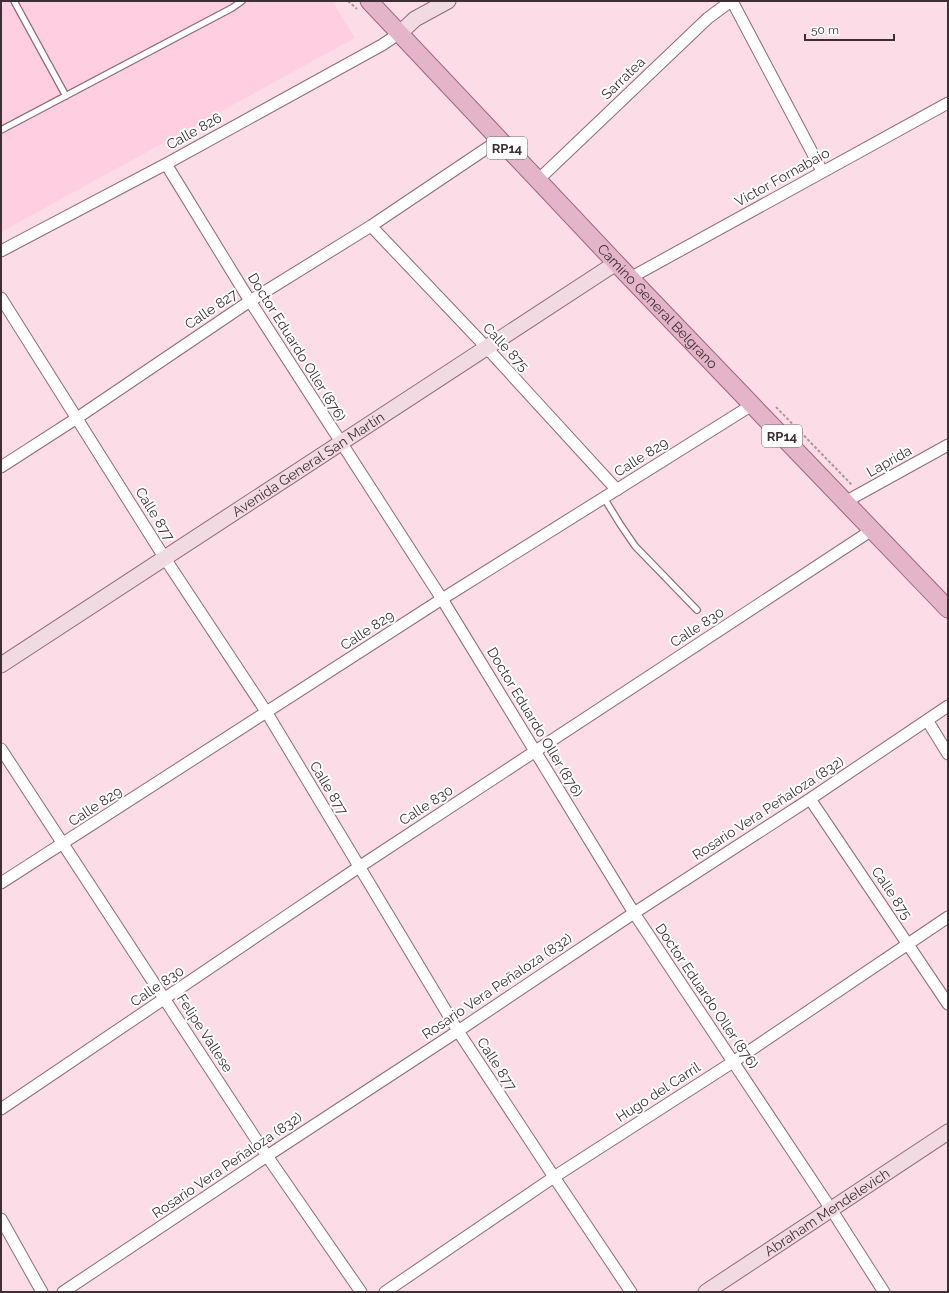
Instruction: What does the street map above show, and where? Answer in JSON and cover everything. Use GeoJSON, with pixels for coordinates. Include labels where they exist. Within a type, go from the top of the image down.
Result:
{"type":"FeatureCollection","features":[{"type":"Feature","properties":{"kind":"main road","name":"Camino General Belgrano"},"geometry":{"type":"LineString","coordinates":[[369,1],[630,278],[948,609]]}},
{"type":"Feature","properties":{"kind":"main road"},"geometry":{"type":"LineString","coordinates":[[400,33],[415,19],[448,1]]}},
{"type":"Feature","properties":{"kind":"main road","name":"Avenida General San Martín"},"geometry":{"type":"LineString","coordinates":[[1,665],[164,557],[616,263]]}},
{"type":"Feature","properties":{"kind":"main road","name":"Abraham Mendelevich"},"geometry":{"type":"LineString","coordinates":[[706,1292],[948,1132]]}},
{"type":"Feature","properties":{"kind":"street"},"geometry":{"type":"LineString","coordinates":[[732,1],[822,171]]}},
{"type":"Feature","properties":{"kind":"street","name":"Sarratea"},"geometry":{"type":"LineString","coordinates":[[538,180],[708,18],[732,1]]}},
{"type":"Feature","properties":{"kind":"street","name":"Calle 826"},"geometry":{"type":"LineString","coordinates":[[1,251],[166,164],[382,46],[400,33]]}},
{"type":"Feature","properties":{"kind":"street","name":"Víctor Fornabaio"},"geometry":{"type":"LineString","coordinates":[[630,278],[948,103]]}},
{"type":"Feature","properties":{"kind":"street","name":"Calle 827"},"geometry":{"type":"LineString","coordinates":[[1,466],[77,418],[250,301],[371,226],[499,140]]}},
{"type":"Feature","properties":{"kind":"street","name":"Doctor Eduardo Oller (876)"},"geometry":{"type":"LineString","coordinates":[[166,164],[250,301],[442,599],[634,913],[831,1209],[884,1292]]}},
{"type":"Feature","properties":{"kind":"street","name":"Calle 875"},"geometry":{"type":"LineString","coordinates":[[371,226],[486,347],[617,490]]}},
{"type":"Feature","properties":{"kind":"street","name":"Calle 877"},"geometry":{"type":"LineString","coordinates":[[1,298],[164,557],[266,713],[458,1031],[631,1292]]}},
{"type":"Feature","properties":{"kind":"street","name":"Calle 829"},"geometry":{"type":"LineString","coordinates":[[1,883],[442,599],[752,405]]}},
{"type":"Feature","properties":{"kind":"street","name":"Laprida"},"geometry":{"type":"LineString","coordinates":[[846,502],[948,445]]}},
{"type":"Feature","properties":{"kind":"street","name":"Calle 830"},"geometry":{"type":"LineString","coordinates":[[1,1110],[359,867],[872,530]]}},
{"type":"Feature","properties":{"kind":"street","name":"Rosario Vera Peñaloza (832)"},"geometry":{"type":"LineString","coordinates":[[64,1292],[634,913],[810,799],[948,706]]}},
{"type":"Feature","properties":{"kind":"street"},"geometry":{"type":"LineString","coordinates":[[926,720],[948,754]]}},
{"type":"Feature","properties":{"kind":"street","name":"Felipe Vallese"},"geometry":{"type":"LineString","coordinates":[[1,749],[267,1156],[361,1292]]}},
{"type":"Feature","properties":{"kind":"street","name":"Calle 875"},"geometry":{"type":"LineString","coordinates":[[810,799],[948,1004]]}},
{"type":"Feature","properties":{"kind":"street","name":"Hugo del Carril"},"geometry":{"type":"LineString","coordinates":[[385,1292],[554,1177],[733,1062],[948,917]]}},
{"type":"Feature","properties":{"kind":"street"},"geometry":{"type":"LineString","coordinates":[[1,1219],[42,1292]]}},
{"type":"Feature","properties":{"kind":"lane"},"geometry":{"type":"LineString","coordinates":[[14,1],[66,96]]}},
{"type":"Feature","properties":{"kind":"lane"},"geometry":{"type":"LineString","coordinates":[[1,130],[232,8],[242,1]]}},
{"type":"Feature","properties":{"kind":"lane"},"geometry":{"type":"LineString","coordinates":[[604,498],[635,546],[697,610]]}},
{"type":"Feature","properties":{"kind":"shaded area"},"geometry":{"type":"Polygon","coordinates":[[[1,1],[332,1],[355,38],[1,232],[1,1]]]}}]}
